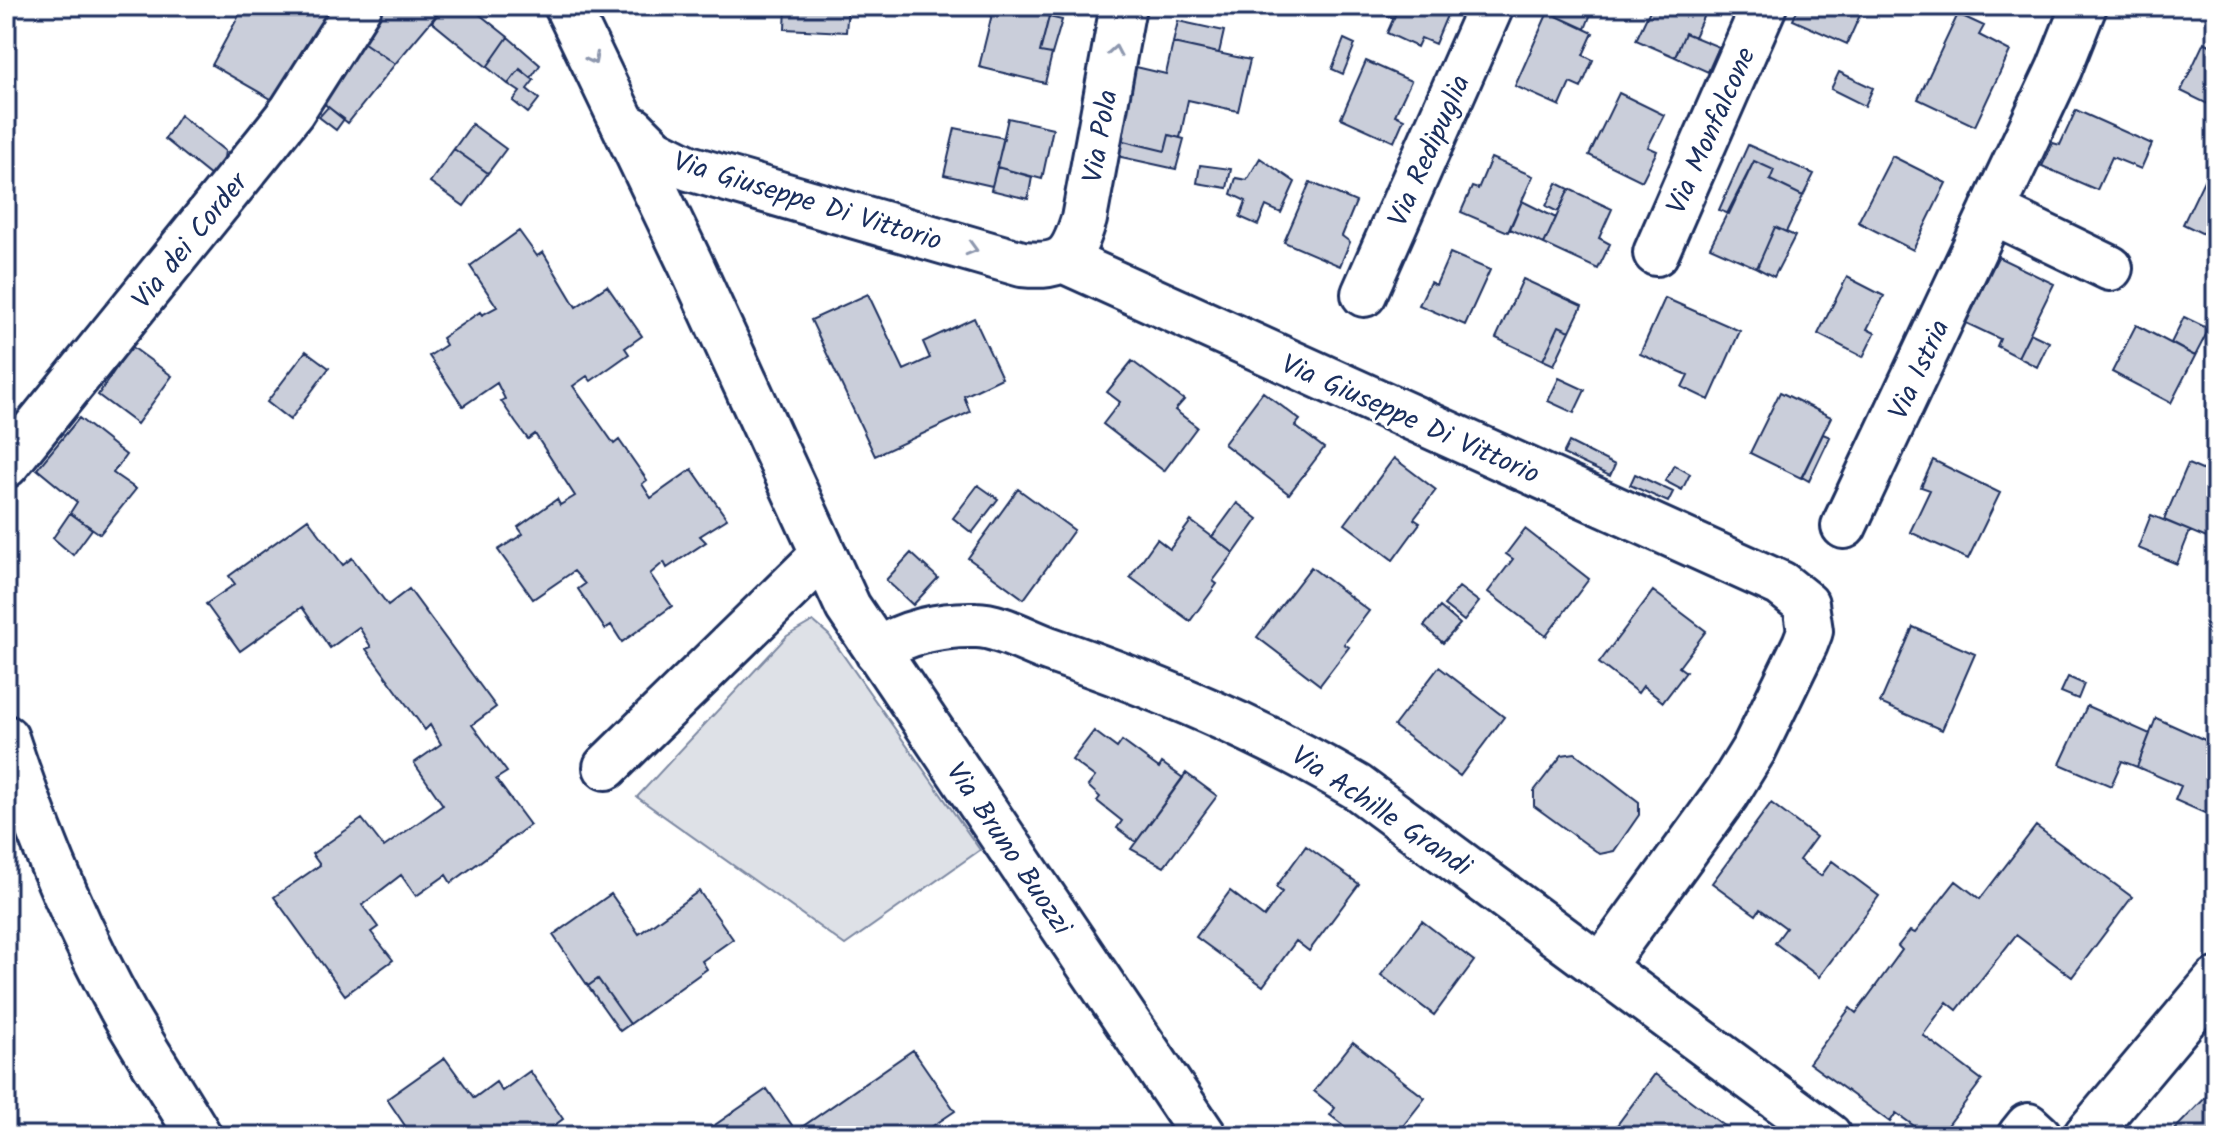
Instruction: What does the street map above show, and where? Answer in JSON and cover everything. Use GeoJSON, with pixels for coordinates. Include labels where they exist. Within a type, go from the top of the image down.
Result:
{"type":"FeatureCollection","features":[{"type":"Feature","properties":{"kind":"street","name":"Via dei Corder"},"geometry":{"type":"LineString","coordinates":[[6,465],[275,133],[359,6]]}},
{"type":"Feature","properties":{"kind":"street","name":"Via Bruno Buozzi"},"geometry":{"type":"LineString","coordinates":[[567,6],[620,112],[848,607],[1204,1136]]}},
{"type":"Feature","properties":{"kind":"street","name":"Via Pola"},"geometry":{"type":"LineString","coordinates":[[1063,260],[1077,242],[1084,219],[1123,6]]}},
{"type":"Feature","properties":{"kind":"street","name":"Via Redipuglia"},"geometry":{"type":"LineString","coordinates":[[1364,294],[1491,6]]}},
{"type":"Feature","properties":{"kind":"street","name":"Via Monfalcone"},"geometry":{"type":"LineString","coordinates":[[1656,253],[1764,6]]}},
{"type":"Feature","properties":{"kind":"street","name":"Via Istria"},"geometry":{"type":"LineString","coordinates":[[1844,526],[2084,6]]}},
{"type":"Feature","properties":{"kind":"street","name":"Via Giuseppe Di Vittorio"},"geometry":{"type":"LineString","coordinates":[[620,112],[640,137],[670,161],[1022,264],[1052,264],[1063,260],[1781,584],[1806,604],[1810,631],[1754,749],[1727,793],[1601,967]]}},
{"type":"Feature","properties":{"kind":"street"},"geometry":{"type":"LineString","coordinates":[[691,265],[692,233],[699,212],[706,204],[726,193],[760,189]]}},
{"type":"Feature","properties":{"kind":"street"},"geometry":{"type":"LineString","coordinates":[[1992,211],[2110,268]]}},
{"type":"Feature","properties":{"kind":"street"},"geometry":{"type":"LineString","coordinates":[[606,767],[822,556]]}},
{"type":"Feature","properties":{"kind":"street","name":"Via Achille Grandi"},"geometry":{"type":"LineString","coordinates":[[877,651],[895,638],[978,624],[1164,690],[1285,744],[1357,787],[1829,1136]]}},
{"type":"Feature","properties":{"kind":"street"},"geometry":{"type":"LineString","coordinates":[[6,738],[39,826],[94,952],[124,1012],[199,1136]]}},
{"type":"Feature","properties":{"kind":"street"},"geometry":{"type":"LineString","coordinates":[[2086,1136],[2208,1010]]}},
{"type":"Feature","properties":{"kind":"street"},"geometry":{"type":"LineString","coordinates":[[2020,1136],[2028,1126],[2039,1136]]}},
{"type":"Feature","properties":{"kind":"shaded area"},"geometry":{"type":"Polygon","coordinates":[[[813,621],[829,635],[980,850],[845,945],[637,797],[787,636],[813,621]]]}},
{"type":"Feature","properties":{"kind":"building"},"geometry":{"type":"Polygon","coordinates":[[[244,6],[341,6],[285,107],[212,65],[244,6]]]}},
{"type":"Feature","properties":{"kind":"building"},"geometry":{"type":"Polygon","coordinates":[[[374,6],[444,6],[395,64],[351,34],[374,6]]]}},
{"type":"Feature","properties":{"kind":"building"},"geometry":{"type":"Polygon","coordinates":[[[444,6],[469,6],[508,37],[487,67],[432,22],[444,6]]]}},
{"type":"Feature","properties":{"kind":"building"},"geometry":{"type":"Polygon","coordinates":[[[786,6],[848,6],[846,32],[785,29],[786,6]]]}},
{"type":"Feature","properties":{"kind":"building"},"geometry":{"type":"Polygon","coordinates":[[[994,6],[1010,6],[1049,16],[1040,52],[1052,54],[1045,83],[979,67],[994,6]]]}},
{"type":"Feature","properties":{"kind":"building"},"geometry":{"type":"Polygon","coordinates":[[[1367,6],[1399,6],[1394,18],[1367,6]]]}},
{"type":"Feature","properties":{"kind":"building"},"geometry":{"type":"Polygon","coordinates":[[[1399,6],[1451,6],[1435,44],[1421,38],[1417,47],[1387,33],[1399,6]]]}},
{"type":"Feature","properties":{"kind":"building"},"geometry":{"type":"Polygon","coordinates":[[[1551,6],[1594,6],[1585,29],[1548,12],[1551,6]]]}},
{"type":"Feature","properties":{"kind":"building"},"geometry":{"type":"Polygon","coordinates":[[[1652,6],[1708,6],[1694,37],[1685,33],[1675,57],[1636,40],[1652,6]]]}},
{"type":"Feature","properties":{"kind":"building"},"geometry":{"type":"Polygon","coordinates":[[[1799,6],[1864,6],[1847,44],[1793,20],[1799,6]]]}},
{"type":"Feature","properties":{"kind":"building"},"geometry":{"type":"Polygon","coordinates":[[[1548,12],[1593,33],[1583,55],[1593,60],[1581,88],[1570,83],[1560,106],[1515,86],[1548,12]]]}},
{"type":"Feature","properties":{"kind":"building"},"geometry":{"type":"Polygon","coordinates":[[[1958,14],[1984,26],[1979,35],[2010,51],[1975,126],[1918,99],[1958,14]]]}},
{"type":"Feature","properties":{"kind":"building"},"geometry":{"type":"Polygon","coordinates":[[[1049,17],[1062,20],[1052,54],[1040,52],[1049,17]]]}},
{"type":"Feature","properties":{"kind":"building"},"geometry":{"type":"Polygon","coordinates":[[[1178,21],[1224,31],[1219,53],[1173,43],[1178,21]]]}},
{"type":"Feature","properties":{"kind":"building"},"geometry":{"type":"Polygon","coordinates":[[[1685,33],[1719,47],[1708,72],[1675,57],[1685,33]]]}},
{"type":"Feature","properties":{"kind":"building"},"geometry":{"type":"Polygon","coordinates":[[[351,34],[395,64],[348,123],[311,93],[351,34]]]}},
{"type":"Feature","properties":{"kind":"building"},"geometry":{"type":"Polygon","coordinates":[[[508,37],[540,65],[531,78],[520,69],[508,84],[487,67],[508,37]]]}},
{"type":"Feature","properties":{"kind":"building"},"geometry":{"type":"Polygon","coordinates":[[[1344,39],[1355,44],[1343,74],[1332,69],[1344,39]]]}},
{"type":"Feature","properties":{"kind":"building"},"geometry":{"type":"Polygon","coordinates":[[[2204,42],[2216,48],[2216,108],[2181,91],[2204,42]]]}},
{"type":"Feature","properties":{"kind":"building"},"geometry":{"type":"Polygon","coordinates":[[[1173,43],[1250,60],[1238,111],[1188,100],[1180,138],[1169,135],[1165,151],[1119,140],[1136,67],[1166,74],[1173,43]]]}},
{"type":"Feature","properties":{"kind":"building"},"geometry":{"type":"Polygon","coordinates":[[[1366,61],[1411,81],[1395,115],[1404,119],[1394,142],[1341,118],[1366,61]]]}},
{"type":"Feature","properties":{"kind":"building"},"geometry":{"type":"Polygon","coordinates":[[[520,69],[534,80],[527,89],[539,99],[528,113],[513,101],[520,92],[508,84],[520,69]]]}},
{"type":"Feature","properties":{"kind":"building"},"geometry":{"type":"Polygon","coordinates":[[[1839,72],[1873,88],[1865,106],[1831,89],[1839,72]]]}},
{"type":"Feature","properties":{"kind":"building"},"geometry":{"type":"Polygon","coordinates":[[[1619,93],[1664,115],[1648,147],[1657,151],[1642,181],[1589,155],[1619,93]]]}},
{"type":"Feature","properties":{"kind":"building"},"geometry":{"type":"Polygon","coordinates":[[[328,107],[344,119],[336,130],[319,117],[328,107]]]}},
{"type":"Feature","properties":{"kind":"building"},"geometry":{"type":"Polygon","coordinates":[[[2076,110],[2152,144],[2141,169],[2112,157],[2097,190],[2042,166],[2053,143],[2060,145],[2076,110]]]}},
{"type":"Feature","properties":{"kind":"building"},"geometry":{"type":"Polygon","coordinates":[[[180,115],[225,151],[222,173],[216,180],[165,139],[180,115]]]}},
{"type":"Feature","properties":{"kind":"building"},"geometry":{"type":"Polygon","coordinates":[[[1008,118],[1053,128],[1042,179],[997,167],[1008,118]]]}},
{"type":"Feature","properties":{"kind":"building"},"geometry":{"type":"Polygon","coordinates":[[[472,124],[506,149],[488,173],[454,149],[472,124]]]}},
{"type":"Feature","properties":{"kind":"building"},"geometry":{"type":"Polygon","coordinates":[[[955,128],[1004,138],[992,186],[944,175],[955,128]]]}},
{"type":"Feature","properties":{"kind":"building"},"geometry":{"type":"Polygon","coordinates":[[[1169,135],[1184,139],[1176,169],[1103,153],[1107,137],[1165,151],[1169,135]]]}},
{"type":"Feature","properties":{"kind":"building"},"geometry":{"type":"Polygon","coordinates":[[[1748,145],[1814,174],[1803,196],[1770,180],[1774,170],[1754,161],[1729,214],[1719,210],[1748,145]]]}},
{"type":"Feature","properties":{"kind":"building"},"geometry":{"type":"Polygon","coordinates":[[[454,149],[488,173],[464,206],[430,182],[454,149]]]}},
{"type":"Feature","properties":{"kind":"building"},"geometry":{"type":"Polygon","coordinates":[[[1892,156],[1946,183],[1913,250],[1858,222],[1892,156]]]}},
{"type":"Feature","properties":{"kind":"building"},"geometry":{"type":"Polygon","coordinates":[[[1260,158],[1295,182],[1281,213],[1266,206],[1258,225],[1240,217],[1246,201],[1231,194],[1236,178],[1247,180],[1260,158]]]}},
{"type":"Feature","properties":{"kind":"building"},"geometry":{"type":"Polygon","coordinates":[[[1491,158],[1533,176],[1508,232],[1461,212],[1472,187],[1478,189],[1491,158]]]}},
{"type":"Feature","properties":{"kind":"building"},"geometry":{"type":"Polygon","coordinates":[[[1754,161],[1774,170],[1770,180],[1803,196],[1786,232],[1775,227],[1757,268],[1710,247],[1754,161]]]}},
{"type":"Feature","properties":{"kind":"building"},"geometry":{"type":"Polygon","coordinates":[[[1200,165],[1231,169],[1227,188],[1197,183],[1200,165]]]}},
{"type":"Feature","properties":{"kind":"building"},"geometry":{"type":"Polygon","coordinates":[[[997,167],[1032,177],[1028,199],[991,190],[997,167]]]}},
{"type":"Feature","properties":{"kind":"building"},"geometry":{"type":"Polygon","coordinates":[[[2206,176],[2216,181],[2216,240],[2183,224],[2206,176]]]}},
{"type":"Feature","properties":{"kind":"building"},"geometry":{"type":"Polygon","coordinates":[[[1310,182],[1356,202],[1342,236],[1350,242],[1340,266],[1284,242],[1310,182]]]}},
{"type":"Feature","properties":{"kind":"building"},"geometry":{"type":"Polygon","coordinates":[[[1557,183],[1569,189],[1558,212],[1546,206],[1557,183]]]}},
{"type":"Feature","properties":{"kind":"building"},"geometry":{"type":"Polygon","coordinates":[[[1569,189],[1612,209],[1599,238],[1610,244],[1598,269],[1544,244],[1569,189]]]}},
{"type":"Feature","properties":{"kind":"building"},"geometry":{"type":"Polygon","coordinates":[[[1522,201],[1556,218],[1544,244],[1510,229],[1522,201]]]}},
{"type":"Feature","properties":{"kind":"building"},"geometry":{"type":"Polygon","coordinates":[[[1775,227],[1795,236],[1774,277],[1757,268],[1775,227]]]}},
{"type":"Feature","properties":{"kind":"building"},"geometry":{"type":"Polygon","coordinates":[[[519,231],[537,256],[543,252],[576,307],[607,286],[642,336],[625,348],[629,354],[591,381],[587,376],[573,386],[614,444],[619,440],[647,480],[642,484],[651,498],[692,469],[727,519],[700,536],[706,542],[667,568],[664,562],[650,574],[672,606],[622,642],[611,625],[605,629],[578,589],[585,584],[574,571],[533,599],[498,550],[523,534],[518,527],[557,499],[560,505],[575,496],[535,434],[528,439],[516,423],[501,401],[505,399],[497,383],[463,406],[429,356],[446,345],[442,338],[480,312],[482,315],[497,307],[470,266],[519,231]]]}},
{"type":"Feature","properties":{"kind":"building"},"geometry":{"type":"Polygon","coordinates":[[[1450,253],[1490,270],[1465,325],[1419,305],[1430,282],[1436,285],[1450,253]]]}},
{"type":"Feature","properties":{"kind":"building"},"geometry":{"type":"Polygon","coordinates":[[[1998,257],[2054,284],[2018,357],[1997,346],[2000,339],[1966,323],[1998,257]]]}},
{"type":"Feature","properties":{"kind":"building"},"geometry":{"type":"Polygon","coordinates":[[[1847,277],[1884,296],[1867,329],[1875,333],[1863,357],[1818,334],[1847,277]]]}},
{"type":"Feature","properties":{"kind":"building"},"geometry":{"type":"Polygon","coordinates":[[[1523,279],[1582,306],[1570,331],[1559,326],[1543,360],[1496,338],[1523,279]]]}},
{"type":"Feature","properties":{"kind":"building"},"geometry":{"type":"Polygon","coordinates":[[[868,294],[904,370],[930,358],[923,342],[974,318],[1002,378],[964,396],[970,412],[875,456],[811,320],[868,294]]]}},
{"type":"Feature","properties":{"kind":"building"},"geometry":{"type":"Polygon","coordinates":[[[1665,298],[1740,331],[1709,400],[1682,387],[1688,375],[1640,354],[1665,298]]]}},
{"type":"Feature","properties":{"kind":"building"},"geometry":{"type":"Polygon","coordinates":[[[2184,317],[2209,329],[2195,356],[2171,343],[2184,317]]]}},
{"type":"Feature","properties":{"kind":"building"},"geometry":{"type":"Polygon","coordinates":[[[2136,325],[2195,356],[2171,403],[2112,372],[2136,325]]]}},
{"type":"Feature","properties":{"kind":"building"},"geometry":{"type":"Polygon","coordinates":[[[1559,326],[1570,331],[1554,365],[1543,360],[1559,326]]]}},
{"type":"Feature","properties":{"kind":"building"},"geometry":{"type":"Polygon","coordinates":[[[2030,333],[2049,342],[2037,367],[2018,357],[2030,333]]]}},
{"type":"Feature","properties":{"kind":"building"},"geometry":{"type":"Polygon","coordinates":[[[131,346],[172,376],[137,424],[98,395],[131,346]]]}},
{"type":"Feature","properties":{"kind":"building"},"geometry":{"type":"Polygon","coordinates":[[[306,351],[329,368],[290,420],[267,402],[306,351]]]}},
{"type":"Feature","properties":{"kind":"building"},"geometry":{"type":"Polygon","coordinates":[[[1132,361],[1184,400],[1175,410],[1197,427],[1164,471],[1103,424],[1120,402],[1107,392],[1132,361]]]}},
{"type":"Feature","properties":{"kind":"building"},"geometry":{"type":"Polygon","coordinates":[[[1559,378],[1585,390],[1574,413],[1548,401],[1559,378]]]}},
{"type":"Feature","properties":{"kind":"building"},"geometry":{"type":"Polygon","coordinates":[[[1263,392],[1300,420],[1295,426],[1324,448],[1289,494],[1224,444],[1263,392]]]}},
{"type":"Feature","properties":{"kind":"building"},"geometry":{"type":"Polygon","coordinates":[[[1780,392],[1831,417],[1801,478],[1750,453],[1780,392]]]}},
{"type":"Feature","properties":{"kind":"building"},"geometry":{"type":"Polygon","coordinates":[[[79,418],[126,455],[113,473],[136,489],[100,534],[70,513],[77,502],[37,469],[79,418]]]}},
{"type":"Feature","properties":{"kind":"building"},"geometry":{"type":"Polygon","coordinates":[[[1823,434],[1830,437],[1809,481],[1802,477],[1823,434]]]}},
{"type":"Feature","properties":{"kind":"building"},"geometry":{"type":"Polygon","coordinates":[[[1569,442],[1615,465],[1610,476],[1563,454],[1569,442]]]}},
{"type":"Feature","properties":{"kind":"building"},"geometry":{"type":"Polygon","coordinates":[[[1394,458],[1436,490],[1414,519],[1420,523],[1393,560],[1345,524],[1394,458]]]}},
{"type":"Feature","properties":{"kind":"building"},"geometry":{"type":"Polygon","coordinates":[[[1933,460],[2000,493],[1968,559],[1910,532],[1930,490],[1921,487],[1933,460]]]}},
{"type":"Feature","properties":{"kind":"building"},"geometry":{"type":"Polygon","coordinates":[[[2188,464],[2216,476],[2216,542],[2164,520],[2188,464]]]}},
{"type":"Feature","properties":{"kind":"building"},"geometry":{"type":"Polygon","coordinates":[[[1674,465],[1690,474],[1682,490],[1665,481],[1674,465]]]}},
{"type":"Feature","properties":{"kind":"building"},"geometry":{"type":"Polygon","coordinates":[[[1635,474],[1673,492],[1668,502],[1630,485],[1635,474]]]}},
{"type":"Feature","properties":{"kind":"building"},"geometry":{"type":"Polygon","coordinates":[[[978,485],[998,499],[972,533],[953,518],[978,485]]]}},
{"type":"Feature","properties":{"kind":"building"},"geometry":{"type":"Polygon","coordinates":[[[1018,489],[1074,530],[1024,599],[968,558],[1018,489]]]}},
{"type":"Feature","properties":{"kind":"building"},"geometry":{"type":"Polygon","coordinates":[[[1237,503],[1258,519],[1234,553],[1212,537],[1237,503]]]}},
{"type":"Feature","properties":{"kind":"building"},"geometry":{"type":"Polygon","coordinates":[[[70,513],[92,529],[73,555],[53,538],[70,513]]]}},
{"type":"Feature","properties":{"kind":"building"},"geometry":{"type":"Polygon","coordinates":[[[2151,515],[2190,531],[2177,564],[2138,548],[2151,515]]]}},
{"type":"Feature","properties":{"kind":"building"},"geometry":{"type":"Polygon","coordinates":[[[308,519],[343,565],[352,558],[388,605],[409,589],[496,707],[472,725],[507,772],[496,779],[530,825],[451,883],[446,875],[416,896],[401,875],[362,905],[378,927],[371,932],[393,960],[345,995],[274,897],[320,865],[312,854],[362,819],[384,847],[443,805],[414,763],[441,744],[430,725],[425,730],[366,649],[371,647],[359,627],[330,648],[302,607],[240,651],[206,604],[235,584],[229,576],[308,519]]]}},
{"type":"Feature","properties":{"kind":"building"},"geometry":{"type":"Polygon","coordinates":[[[1191,521],[1234,553],[1213,581],[1217,584],[1190,621],[1130,577],[1157,539],[1170,549],[1191,521]]]}},
{"type":"Feature","properties":{"kind":"building"},"geometry":{"type":"Polygon","coordinates":[[[1525,529],[1589,579],[1546,636],[1488,592],[1513,559],[1506,554],[1525,529]]]}},
{"type":"Feature","properties":{"kind":"building"},"geometry":{"type":"Polygon","coordinates":[[[911,553],[938,578],[913,605],[886,580],[911,553]]]}},
{"type":"Feature","properties":{"kind":"building"},"geometry":{"type":"Polygon","coordinates":[[[1311,567],[1369,611],[1344,644],[1349,647],[1320,685],[1257,637],[1311,567]]]}},
{"type":"Feature","properties":{"kind":"building"},"geometry":{"type":"Polygon","coordinates":[[[1459,587],[1479,602],[1464,621],[1444,605],[1459,587]]]}},
{"type":"Feature","properties":{"kind":"building"},"geometry":{"type":"Polygon","coordinates":[[[1653,591],[1706,631],[1679,667],[1686,672],[1663,702],[1643,686],[1638,693],[1599,663],[1653,591]]]}},
{"type":"Feature","properties":{"kind":"building"},"geometry":{"type":"Polygon","coordinates":[[[1440,607],[1460,624],[1443,643],[1424,626],[1440,607]]]}},
{"type":"Feature","properties":{"kind":"building"},"geometry":{"type":"Polygon","coordinates":[[[1913,627],[1975,654],[1942,730],[1880,703],[1913,627]]]}},
{"type":"Feature","properties":{"kind":"building"},"geometry":{"type":"Polygon","coordinates":[[[1439,667],[1504,717],[1460,776],[1394,726],[1439,667]]]}},
{"type":"Feature","properties":{"kind":"building"},"geometry":{"type":"Polygon","coordinates":[[[2068,677],[2084,684],[2078,699],[2061,692],[2068,677]]]}},
{"type":"Feature","properties":{"kind":"building"},"geometry":{"type":"Polygon","coordinates":[[[2087,706],[2150,734],[2137,767],[2122,761],[2111,786],[2060,764],[2087,706]]]}},
{"type":"Feature","properties":{"kind":"building"},"geometry":{"type":"Polygon","coordinates":[[[2156,718],[2216,745],[2216,818],[2175,800],[2181,786],[2137,767],[2156,718]]]}},
{"type":"Feature","properties":{"kind":"building"},"geometry":{"type":"Polygon","coordinates":[[[1094,731],[1117,748],[1122,741],[1159,768],[1162,763],[1183,778],[1136,842],[1117,828],[1122,821],[1097,801],[1100,797],[1088,786],[1095,777],[1072,760],[1094,731]]]}},
{"type":"Feature","properties":{"kind":"building"},"geometry":{"type":"Polygon","coordinates":[[[1575,753],[1639,802],[1639,815],[1614,851],[1600,854],[1534,806],[1534,791],[1562,755],[1575,753]]]}},
{"type":"Feature","properties":{"kind":"building"},"geometry":{"type":"Polygon","coordinates":[[[1186,773],[1217,796],[1164,867],[1131,849],[1186,773]]]}},
{"type":"Feature","properties":{"kind":"building"},"geometry":{"type":"Polygon","coordinates":[[[1771,803],[1816,837],[1799,860],[1821,876],[1832,861],[1879,896],[1819,977],[1775,943],[1786,928],[1760,909],[1756,915],[1712,883],[1771,803]]]}},
{"type":"Feature","properties":{"kind":"building"},"geometry":{"type":"Polygon","coordinates":[[[2036,826],[2132,897],[2072,977],[2016,935],[1957,1010],[1947,1002],[1923,1035],[1982,1080],[1940,1136],[1928,1136],[1896,1113],[1890,1122],[1809,1063],[1850,1008],[1856,1013],[1902,950],[1898,946],[1910,931],[1915,933],[1956,881],[1980,899],[2036,826]]]}},
{"type":"Feature","properties":{"kind":"building"},"geometry":{"type":"Polygon","coordinates":[[[1306,846],[1359,884],[1309,951],[1296,941],[1263,986],[1196,937],[1230,891],[1264,917],[1282,892],[1276,887],[1306,846]]]}},
{"type":"Feature","properties":{"kind":"building"},"geometry":{"type":"Polygon","coordinates":[[[699,891],[733,939],[702,961],[707,969],[630,1024],[598,979],[588,986],[553,935],[611,894],[639,934],[699,891]]]}},
{"type":"Feature","properties":{"kind":"building"},"geometry":{"type":"Polygon","coordinates":[[[1422,921],[1474,961],[1434,1015],[1381,975],[1422,921]]]}},
{"type":"Feature","properties":{"kind":"building"},"geometry":{"type":"Polygon","coordinates":[[[598,979],[630,1024],[620,1031],[588,986],[598,979]]]}},
{"type":"Feature","properties":{"kind":"building"},"geometry":{"type":"Polygon","coordinates":[[[1353,1042],[1425,1098],[1395,1136],[1357,1136],[1330,1115],[1335,1108],[1314,1091],[1353,1042]]]}},
{"type":"Feature","properties":{"kind":"building"},"geometry":{"type":"Polygon","coordinates":[[[913,1050],[955,1111],[918,1136],[699,1136],[767,1089],[796,1131],[913,1050]]]}},
{"type":"Feature","properties":{"kind":"building"},"geometry":{"type":"Polygon","coordinates":[[[445,1058],[474,1098],[496,1082],[502,1091],[530,1071],[563,1119],[540,1136],[412,1136],[387,1099],[445,1058]]]}},
{"type":"Feature","properties":{"kind":"building"},"geometry":{"type":"Polygon","coordinates":[[[1655,1074],[1738,1136],[1609,1136],[1655,1074]]]}},
{"type":"Feature","properties":{"kind":"building"},"geometry":{"type":"Polygon","coordinates":[[[2211,1092],[2216,1096],[2216,1136],[2168,1136],[2211,1092]]]}}]}
